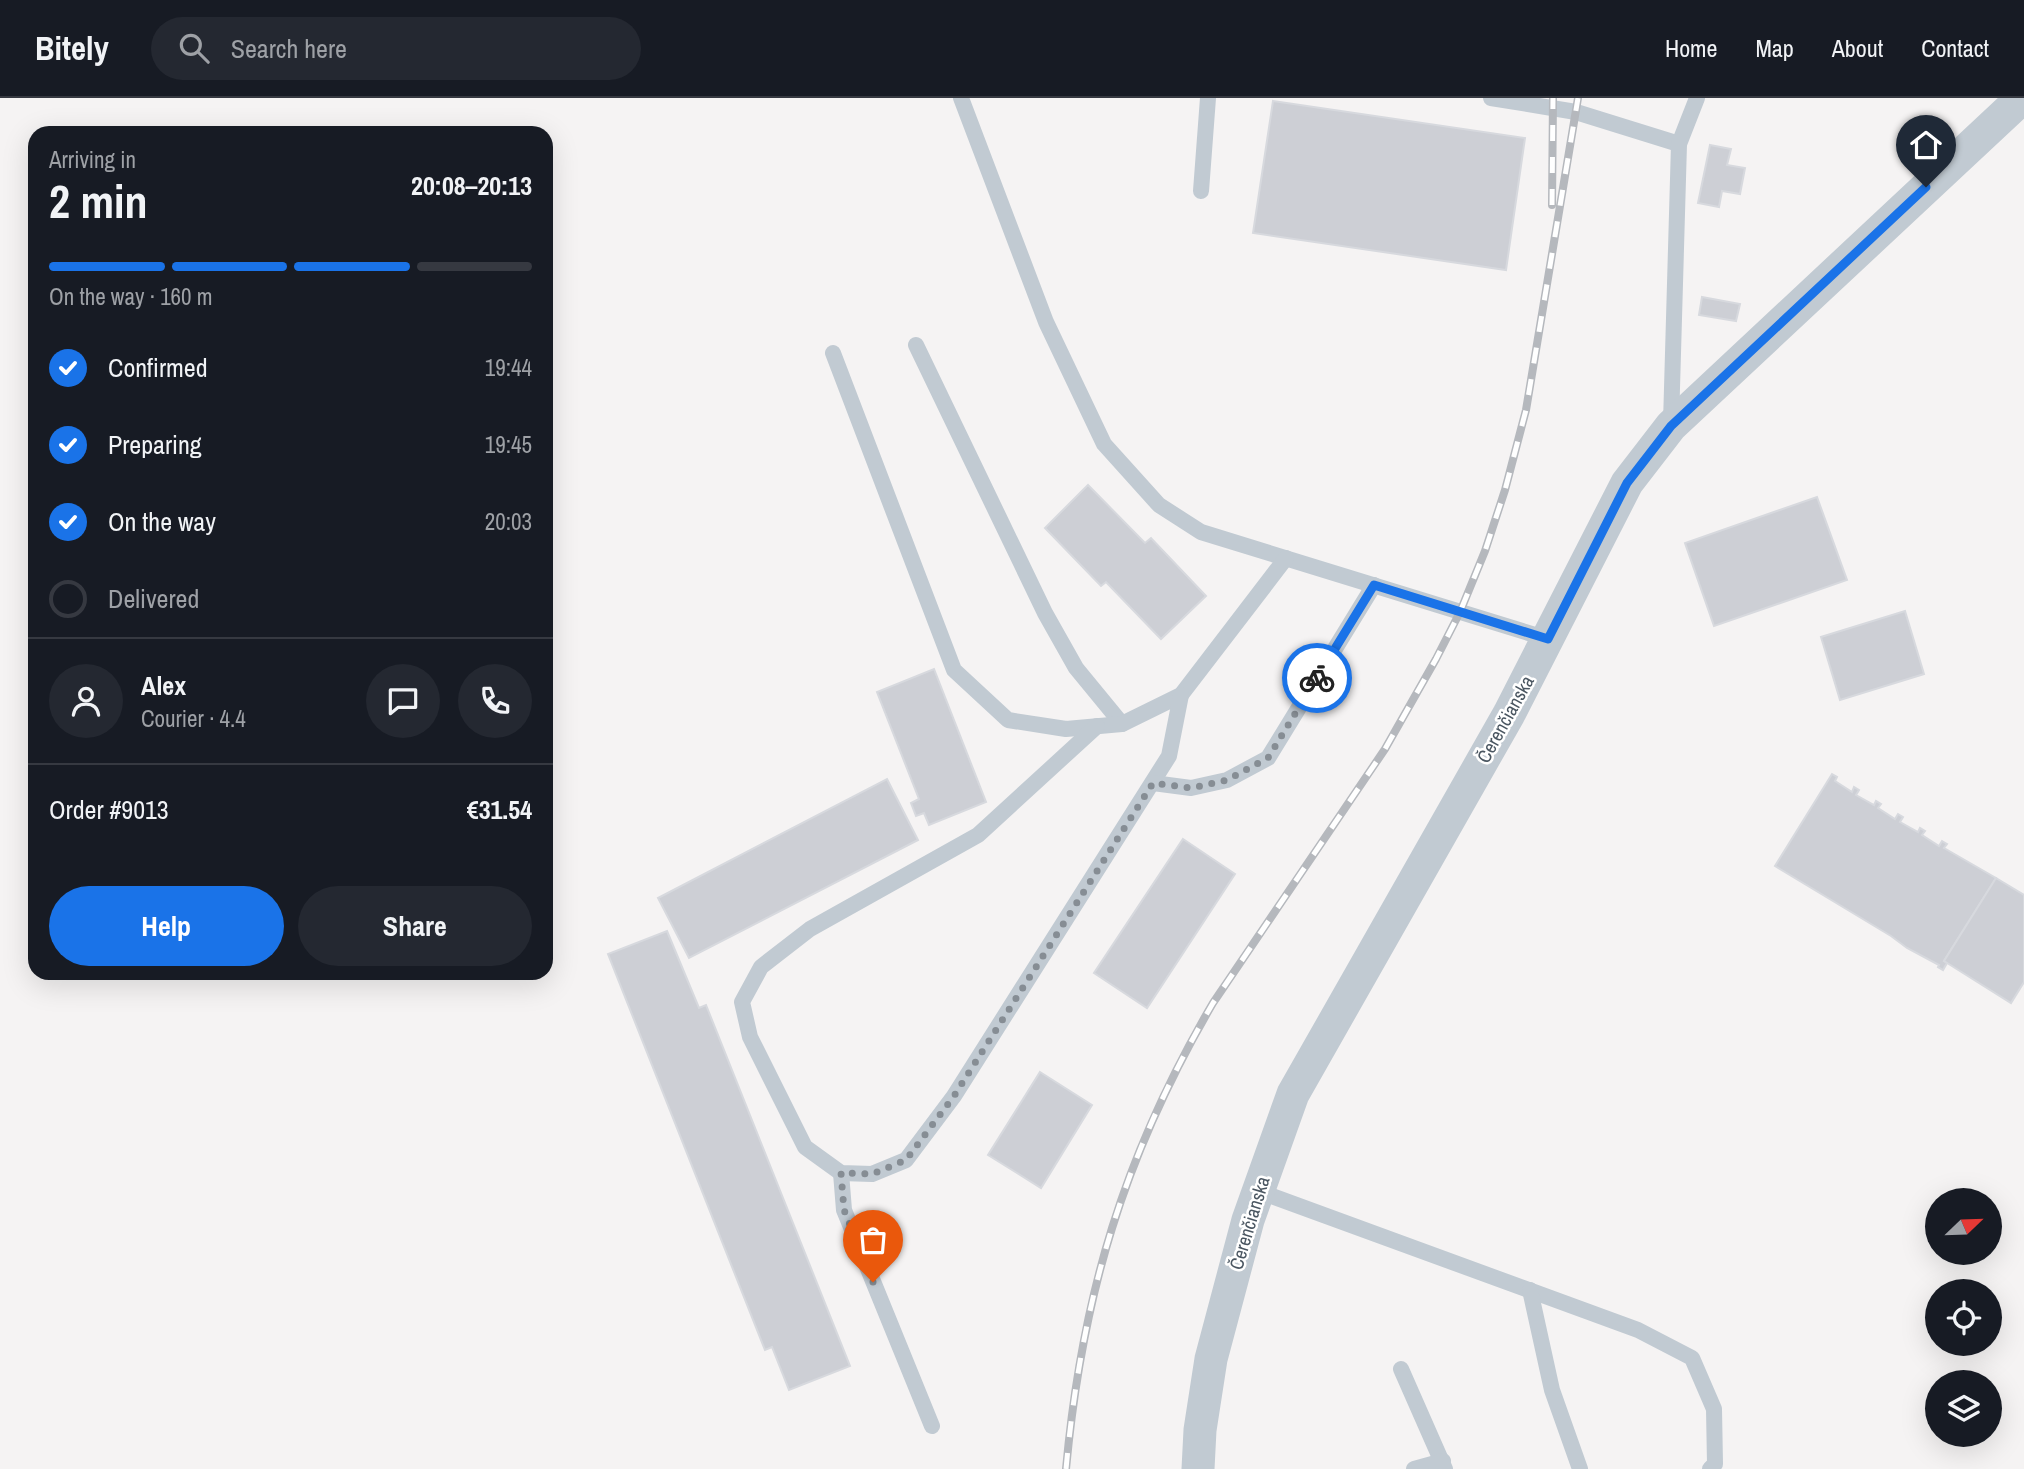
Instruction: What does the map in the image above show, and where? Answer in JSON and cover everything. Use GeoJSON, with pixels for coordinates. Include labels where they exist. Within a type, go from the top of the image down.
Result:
{"type":"FeatureCollection","features":[{"type":"Feature","properties":{"kind":"street","name":"Čerenčianska"},"geometry":{"type":"LineString","coordinates":[[1198,1469],[1200,1430],[1210,1359],[1248,1220],[1293,1094],[1502,726],[1627,483],[1671,426],[2022,98]]}},
{"type":"Feature","properties":{"kind":"lane"},"geometry":{"type":"LineString","coordinates":[[961,98],[1046,322],[1104,444],[1159,505],[1201,531],[1548,639]]}},
{"type":"Feature","properties":{"kind":"lane"},"geometry":{"type":"LineString","coordinates":[[1201,191],[1208,98]]}},
{"type":"Feature","properties":{"kind":"lane"},"geometry":{"type":"LineString","coordinates":[[1491,98],[1576,112],[1679,144]]}},
{"type":"Feature","properties":{"kind":"lane"},"geometry":{"type":"LineString","coordinates":[[1671,426],[1679,144],[1697,98]]}},
{"type":"Feature","properties":{"kind":"lane"},"geometry":{"type":"LineString","coordinates":[[916,345],[1051,624],[1076,668],[1122,724]]}},
{"type":"Feature","properties":{"kind":"lane"},"geometry":{"type":"LineString","coordinates":[[833,353],[954,670],[1008,720],[1066,729],[1122,724],[1181,695]]}},
{"type":"Feature","properties":{"kind":"lane"},"geometry":{"type":"LineString","coordinates":[[1097,726],[978,835],[810,929],[761,967],[742,1002],[750,1037],[805,1147],[841,1173],[872,1174],[906,1160],[954,1096],[1169,756],[1181,695],[1286,558]]}},
{"type":"Feature","properties":{"kind":"lane"},"geometry":{"type":"LineString","coordinates":[[1153,783],[1191,788],[1227,780],[1268,758],[1374,585]]}},
{"type":"Feature","properties":{"kind":"lane"},"geometry":{"type":"LineString","coordinates":[[841,1173],[844,1210],[932,1426]]}},
{"type":"Feature","properties":{"kind":"lane"},"geometry":{"type":"LineString","coordinates":[[1258,1191],[1638,1330],[1692,1358],[1714,1409],[1715,1464],[1710,1469]]}},
{"type":"Feature","properties":{"kind":"lane"},"geometry":{"type":"LineString","coordinates":[[1530,1290],[1552,1390],[1580,1469]]}},
{"type":"Feature","properties":{"kind":"lane"},"geometry":{"type":"LineString","coordinates":[[1401,1369],[1444,1465],[1413,1469]]}},
{"type":"Feature","properties":{"kind":"building"},"geometry":{"type":"Polygon","coordinates":[[[1273,101],[1525,138],[1506,270],[1253,233],[1273,101]]]}},
{"type":"Feature","properties":{"kind":"building"},"geometry":{"type":"Polygon","coordinates":[[[1710,145],[1731,149],[1727,165],[1745,168],[1740,194],[1722,191],[1719,207],[1698,203],[1710,145]]]}},
{"type":"Feature","properties":{"kind":"building"},"geometry":{"type":"Polygon","coordinates":[[[1702,297],[1740,304],[1736,321],[1699,315],[1702,297]]]}},
{"type":"Feature","properties":{"kind":"building"},"geometry":{"type":"Polygon","coordinates":[[[1088,485],[1145,543],[1151,538],[1206,596],[1161,639],[1106,582],[1101,586],[1045,528],[1088,485]]]}},
{"type":"Feature","properties":{"kind":"building"},"geometry":{"type":"Polygon","coordinates":[[[1817,497],[1847,580],[1714,626],[1685,543],[1817,497]]]}},
{"type":"Feature","properties":{"kind":"building"},"geometry":{"type":"Polygon","coordinates":[[[1905,611],[1924,674],[1840,700],[1821,637],[1905,611]]]}},
{"type":"Feature","properties":{"kind":"building"},"geometry":{"type":"Polygon","coordinates":[[[934,669],[986,802],[929,825],[924,813],[916,816],[911,803],[919,799],[877,692],[934,669]]]}},
{"type":"Feature","properties":{"kind":"building"},"geometry":{"type":"Polygon","coordinates":[[[1832,774],[1837,777],[1835,781],[1852,792],[1854,787],[1859,790],[1856,795],[1874,805],[1876,801],[1881,804],[1878,808],[1895,819],[1898,814],[1903,817],[1900,822],[1918,832],[1920,828],[1925,831],[1922,835],[1939,846],[1942,841],[1947,844],[1944,848],[1996,878],[1944,961],[1947,963],[1943,970],[1939,965],[1775,866],[1832,774]]]}},
{"type":"Feature","properties":{"kind":"building"},"geometry":{"type":"Polygon","coordinates":[[[887,779],[918,840],[689,958],[658,898],[887,779]]]}},
{"type":"Feature","properties":{"kind":"building"},"geometry":{"type":"Polygon","coordinates":[[[1183,839],[1235,874],[1147,1008],[1094,973],[1183,839]]]}},
{"type":"Feature","properties":{"kind":"building"},"geometry":{"type":"Polygon","coordinates":[[[1996,878],[2024,895],[2024,982],[2011,1003],[1944,961],[1996,878]]]}},
{"type":"Feature","properties":{"kind":"building"},"geometry":{"type":"Polygon","coordinates":[[[667,931],[699,1008],[706,1005],[850,1366],[789,1390],[772,1347],[765,1350],[608,954],[667,931]]]}},
{"type":"Feature","properties":{"kind":"building"},"geometry":{"type":"Polygon","coordinates":[[[1040,1072],[1092,1105],[1041,1188],[988,1155],[1040,1072]]]}},
{"type":"Feature","properties":{"kind":"railway"},"geometry":{"type":"LineString","coordinates":[[1552,205],[1553,98]]}},
{"type":"Feature","properties":{"kind":"railway"},"geometry":{"type":"LineString","coordinates":[[1066,1469],[1073,1405],[1096,1285],[1112,1228],[1155,1115],[1213,1003],[1385,749],[1460,612],[1485,551],[1505,490],[1526,410],[1578,98]]}},
{"type":"Feature","properties":{"kind":"way so far"},"geometry":{"type":"LineString","coordinates":[[873,1282],[844,1210],[841,1173],[872,1174],[906,1160],[954,1096],[1153,783],[1191,788],[1227,780],[1268,758],[1317,678]]}},
{"type":"Feature","properties":{"kind":"route"},"geometry":{"type":"LineString","coordinates":[[1317,678],[1374,585],[1548,639],[1627,483],[1671,426],[1926,187]]}}]}
